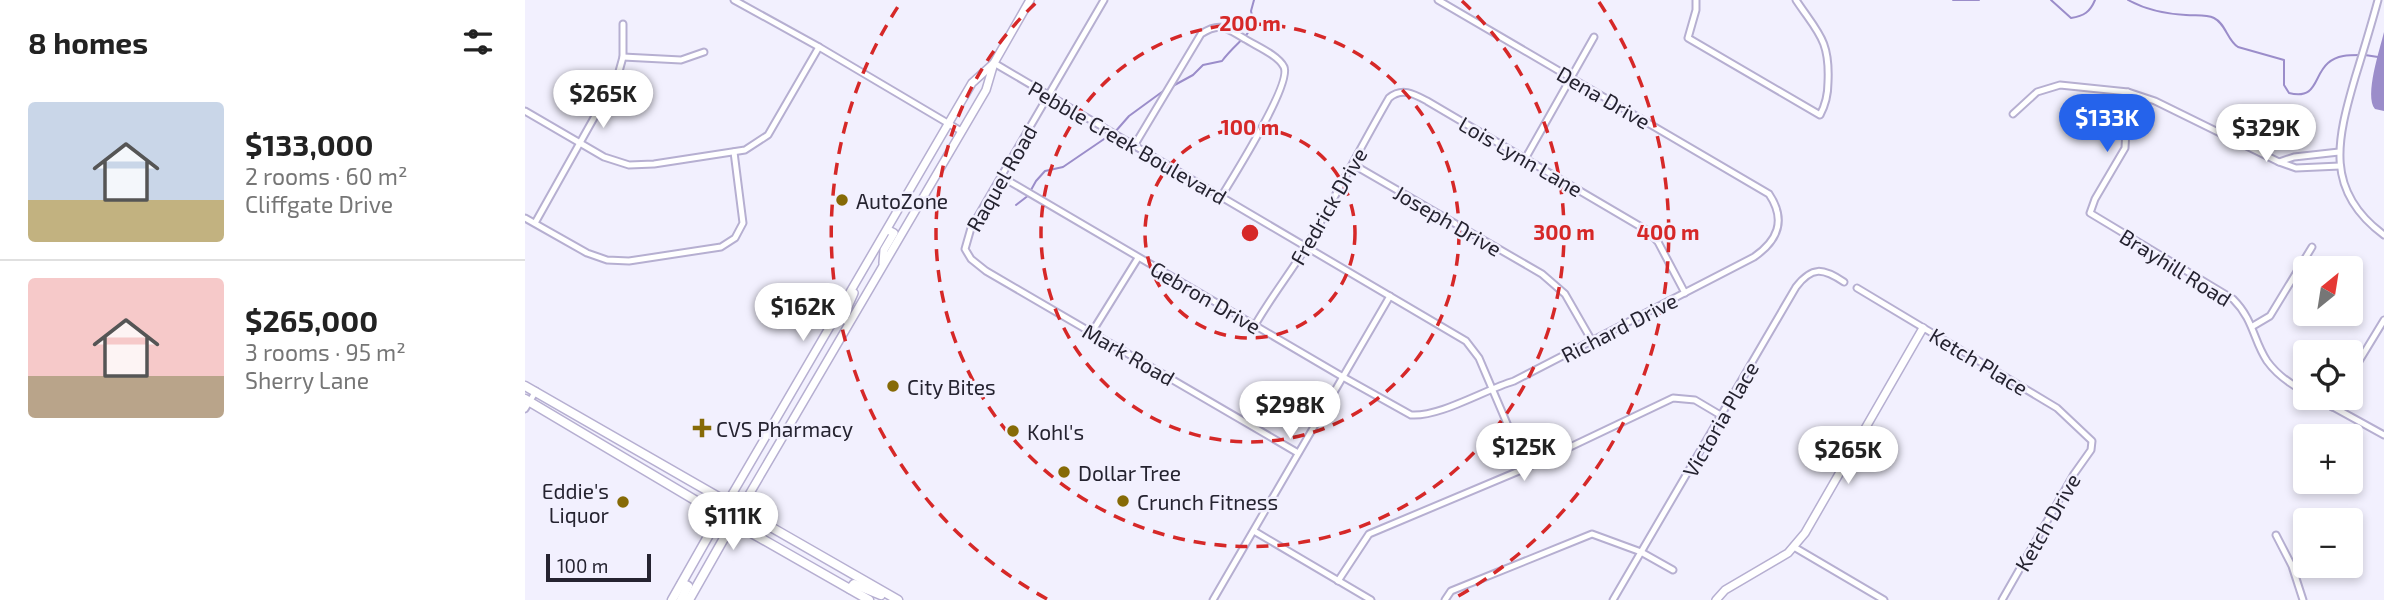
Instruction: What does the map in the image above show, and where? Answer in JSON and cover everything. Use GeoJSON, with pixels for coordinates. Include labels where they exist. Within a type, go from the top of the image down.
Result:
{"type":"FeatureCollection","features":[{"type":"Feature","properties":{"kind":"main road"},"geometry":{"type":"LineString","coordinates":[[526,387],[897,600]]}},
{"type":"Feature","properties":{"kind":"main road"},"geometry":{"type":"LineString","coordinates":[[527,403],[869,600]]}},
{"type":"Feature","properties":{"kind":"main road"},"geometry":{"type":"LineString","coordinates":[[672,600],[727,503]]}},
{"type":"Feature","properties":{"kind":"main road"},"geometry":{"type":"LineString","coordinates":[[689,600],[740,510]]}},
{"type":"Feature","properties":{"kind":"main road"},"geometry":{"type":"LineString","coordinates":[[681,600],[688,586],[682,583]]}},
{"type":"Feature","properties":{"kind":"main road"},"geometry":{"type":"LineString","coordinates":[[850,589],[854,584],[897,600]]}},
{"type":"Feature","properties":{"kind":"street"},"geometry":{"type":"LineString","coordinates":[[734,0],[961,131]]}},
{"type":"Feature","properties":{"kind":"street"},"geometry":{"type":"LineString","coordinates":[[740,510],[986,89],[994,63],[1030,0]]}},
{"type":"Feature","properties":{"kind":"street","name":"Raquel Road"},"geometry":{"type":"LineString","coordinates":[[965,249],[971,228],[1104,0]]}},
{"type":"Feature","properties":{"kind":"street","name":"Dena Drive"},"geometry":{"type":"LineString","coordinates":[[1439,0],[1769,194]]}},
{"type":"Feature","properties":{"kind":"street"},"geometry":{"type":"LineString","coordinates":[[1696,0],[1688,38],[1820,115],[1828,94],[1829,58],[1826,45],[1796,0]]}},
{"type":"Feature","properties":{"kind":"street"},"geometry":{"type":"LineString","coordinates":[[2378,0],[2343,120],[2339,152],[2340,166],[2349,193],[2371,225],[2384,235]]}},
{"type":"Feature","properties":{"kind":"street"},"geometry":{"type":"LineString","coordinates":[[535,223],[611,91],[623,57],[623,24]]}},
{"type":"Feature","properties":{"kind":"street"},"geometry":{"type":"LineString","coordinates":[[1134,146],[1201,34],[1212,27],[1221,26],[1229,30],[1283,64],[1286,72],[1279,96],[1221,197]]}},
{"type":"Feature","properties":{"kind":"street"},"geometry":{"type":"LineString","coordinates":[[1525,159],[1594,37]]}},
{"type":"Feature","properties":{"kind":"street"},"geometry":{"type":"LineString","coordinates":[[525,111],[604,157],[629,165],[734,152],[755,146],[768,135],[819,47]]}},
{"type":"Feature","properties":{"kind":"street"},"geometry":{"type":"LineString","coordinates":[[623,57],[681,60],[703,52]]}},
{"type":"Feature","properties":{"kind":"street"},"geometry":{"type":"LineString","coordinates":[[727,503],[972,83],[994,63]]}},
{"type":"Feature","properties":{"kind":"street","name":"Pebble Creek Boulevard"},"geometry":{"type":"LineString","coordinates":[[994,63],[1466,341],[1479,358],[1526,468]]}},
{"type":"Feature","properties":{"kind":"street"},"geometry":{"type":"LineString","coordinates":[[2013,114],[2037,92],[2060,85],[2128,92],[2155,101],[2295,168],[2340,166]]}},
{"type":"Feature","properties":{"kind":"street","name":"Lois Lynn Lane"},"geometry":{"type":"LineString","coordinates":[[1403,91],[1427,100],[1648,231],[1658,242],[1685,292]]}},
{"type":"Feature","properties":{"kind":"street","name":"Fredrick Drive"},"geometry":{"type":"LineString","coordinates":[[1255,325],[1273,293],[1306,247],[1389,98],[1403,91]]}},
{"type":"Feature","properties":{"kind":"street","name":"Brayhill Road"},"geometry":{"type":"LineString","coordinates":[[2128,92],[2125,148],[2089,213],[2232,299],[2253,326],[2265,358],[2281,377],[2293,384]]}},
{"type":"Feature","properties":{"kind":"street"},"geometry":{"type":"LineString","coordinates":[[525,218],[587,253],[607,260],[629,261],[721,247],[735,238],[743,223],[734,152]]}},
{"type":"Feature","properties":{"kind":"street"},"geometry":{"type":"LineString","coordinates":[[2279,162],[2339,152]]}},
{"type":"Feature","properties":{"kind":"street"},"geometry":{"type":"LineString","coordinates":[[2306,156],[2307,169]]}},
{"type":"Feature","properties":{"kind":"street","name":"Joseph Drive"},"geometry":{"type":"LineString","coordinates":[[1354,164],[1542,274],[1565,294],[1592,341]]}},
{"type":"Feature","properties":{"kind":"street","name":"Gebron Drive"},"geometry":{"type":"LineString","coordinates":[[1002,177],[1411,415]]}},
{"type":"Feature","properties":{"kind":"street","name":"Richard Drive"},"geometry":{"type":"LineString","coordinates":[[1411,415],[1433,413],[1490,388],[1514,381],[1754,257],[1769,247],[1776,235],[1778,221],[1774,202],[1769,194]]}},
{"type":"Feature","properties":{"kind":"street"},"geometry":{"type":"LineString","coordinates":[[882,267],[884,250],[894,233],[888,230]]}},
{"type":"Feature","properties":{"kind":"street"},"geometry":{"type":"LineString","coordinates":[[2253,326],[2270,316],[2312,247]]}},
{"type":"Feature","properties":{"kind":"street","name":"Mark Road"},"geometry":{"type":"LineString","coordinates":[[965,249],[986,271],[1298,453]]}},
{"type":"Feature","properties":{"kind":"street"},"geometry":{"type":"LineString","coordinates":[[1092,332],[1138,258]]}},
{"type":"Feature","properties":{"kind":"street","name":"Victoria Place"},"geometry":{"type":"LineString","coordinates":[[1613,600],[1804,276],[1823,271],[1845,282]]}},
{"type":"Feature","properties":{"kind":"street"},"geometry":{"type":"LineString","coordinates":[[848,322],[843,318],[857,282]]}},
{"type":"Feature","properties":{"kind":"street","name":"Ketch Place"},"geometry":{"type":"LineString","coordinates":[[1857,288],[2057,408],[2088,436],[2093,445]]}},
{"type":"Feature","properties":{"kind":"street"},"geometry":{"type":"LineString","coordinates":[[1213,600],[1390,296]]}},
{"type":"Feature","properties":{"kind":"street"},"geometry":{"type":"LineString","coordinates":[[2363,355],[2384,320]]}},
{"type":"Feature","properties":{"kind":"street"},"geometry":{"type":"LineString","coordinates":[[1716,600],[1725,590],[1778,560],[1794,547],[1805,533],[1923,328]]}},
{"type":"Feature","properties":{"kind":"street"},"geometry":{"type":"LineString","coordinates":[[527,403],[536,391]]}},
{"type":"Feature","properties":{"kind":"street"},"geometry":{"type":"LineString","coordinates":[[1338,581],[1369,534],[1526,468],[1673,398],[1695,400],[1722,416]]}},
{"type":"Feature","properties":{"kind":"street"},"geometry":{"type":"LineString","coordinates":[[2338,410],[2384,435]]}},
{"type":"Feature","properties":{"kind":"street","name":"Ketch Drive"},"geometry":{"type":"LineString","coordinates":[[2002,600],[2093,445]]}},
{"type":"Feature","properties":{"kind":"street"},"geometry":{"type":"LineString","coordinates":[[1254,531],[1371,600]]}},
{"type":"Feature","properties":{"kind":"street"},"geometry":{"type":"LineString","coordinates":[[1445,600],[1451,591],[1592,534],[1641,552],[1673,570]]}},
{"type":"Feature","properties":{"kind":"street"},"geometry":{"type":"LineString","coordinates":[[2276,535],[2292,565],[2303,600]]}},
{"type":"Feature","properties":{"kind":"street"},"geometry":{"type":"LineString","coordinates":[[1794,547],[1884,600]]}},
{"type":"Feature","properties":{"kind":"shaded area"},"geometry":{"type":"Polygon","coordinates":[[[2384,32],[2384,111],[2375,109],[2371,94],[2384,32]]]}},
{"type":"Feature","properties":{"kind":"waterway"},"geometry":{"type":"LineString","coordinates":[[1171,87],[1193,75],[1203,65],[1222,61],[1254,25],[1251,11],[1254,0]]}},
{"type":"Feature","properties":{"kind":"waterway"},"geometry":{"type":"LineString","coordinates":[[1953,0],[1979,0]]}},
{"type":"Feature","properties":{"kind":"waterway"},"geometry":{"type":"LineString","coordinates":[[2051,0],[2071,18],[2086,13],[2095,0]]}},
{"type":"Feature","properties":{"kind":"waterway"},"geometry":{"type":"LineString","coordinates":[[2128,0],[2164,12],[2214,18],[2238,47],[2284,60],[2284,85],[2289,93],[2298,94],[2310,90],[2323,68],[2335,58],[2360,55]]}},
{"type":"Feature","properties":{"kind":"waterway"},"geometry":{"type":"LineString","coordinates":[[2365,55],[2378,57]]}},
{"type":"Feature","properties":{"kind":"waterway"},"geometry":{"type":"LineString","coordinates":[[1115,132],[1129,116],[1166,89]]}},
{"type":"Feature","properties":{"kind":"waterway"},"geometry":{"type":"LineString","coordinates":[[1031,190],[1045,171],[1063,167],[1110,135]]}},
{"type":"Feature","properties":{"kind":"waterway"},"geometry":{"type":"LineString","coordinates":[[1016,205],[1029,195]]}},
{"type":"Feature","properties":{"kind":"place","name":"AutoZone"},"geometry":{"type":"Point","coordinates":[842,200]}},
{"type":"Feature","properties":{"kind":"place","name":"City Bites"},"geometry":{"type":"Point","coordinates":[893,386]}},
{"type":"Feature","properties":{"kind":"place","name":"CVS Pharmacy"},"geometry":{"type":"Point","coordinates":[702,428]}},
{"type":"Feature","properties":{"kind":"place","name":"Kohl's"},"geometry":{"type":"Point","coordinates":[1013,431]}},
{"type":"Feature","properties":{"kind":"place","name":"Dollar Tree"},"geometry":{"type":"Point","coordinates":[1064,472]}},
{"type":"Feature","properties":{"kind":"place","name":"Crunch Fitness"},"geometry":{"type":"Point","coordinates":[1123,501]}},
{"type":"Feature","properties":{"kind":"place","name":"Eddie's Liquor"},"geometry":{"type":"Point","coordinates":[623,502]}}]}
